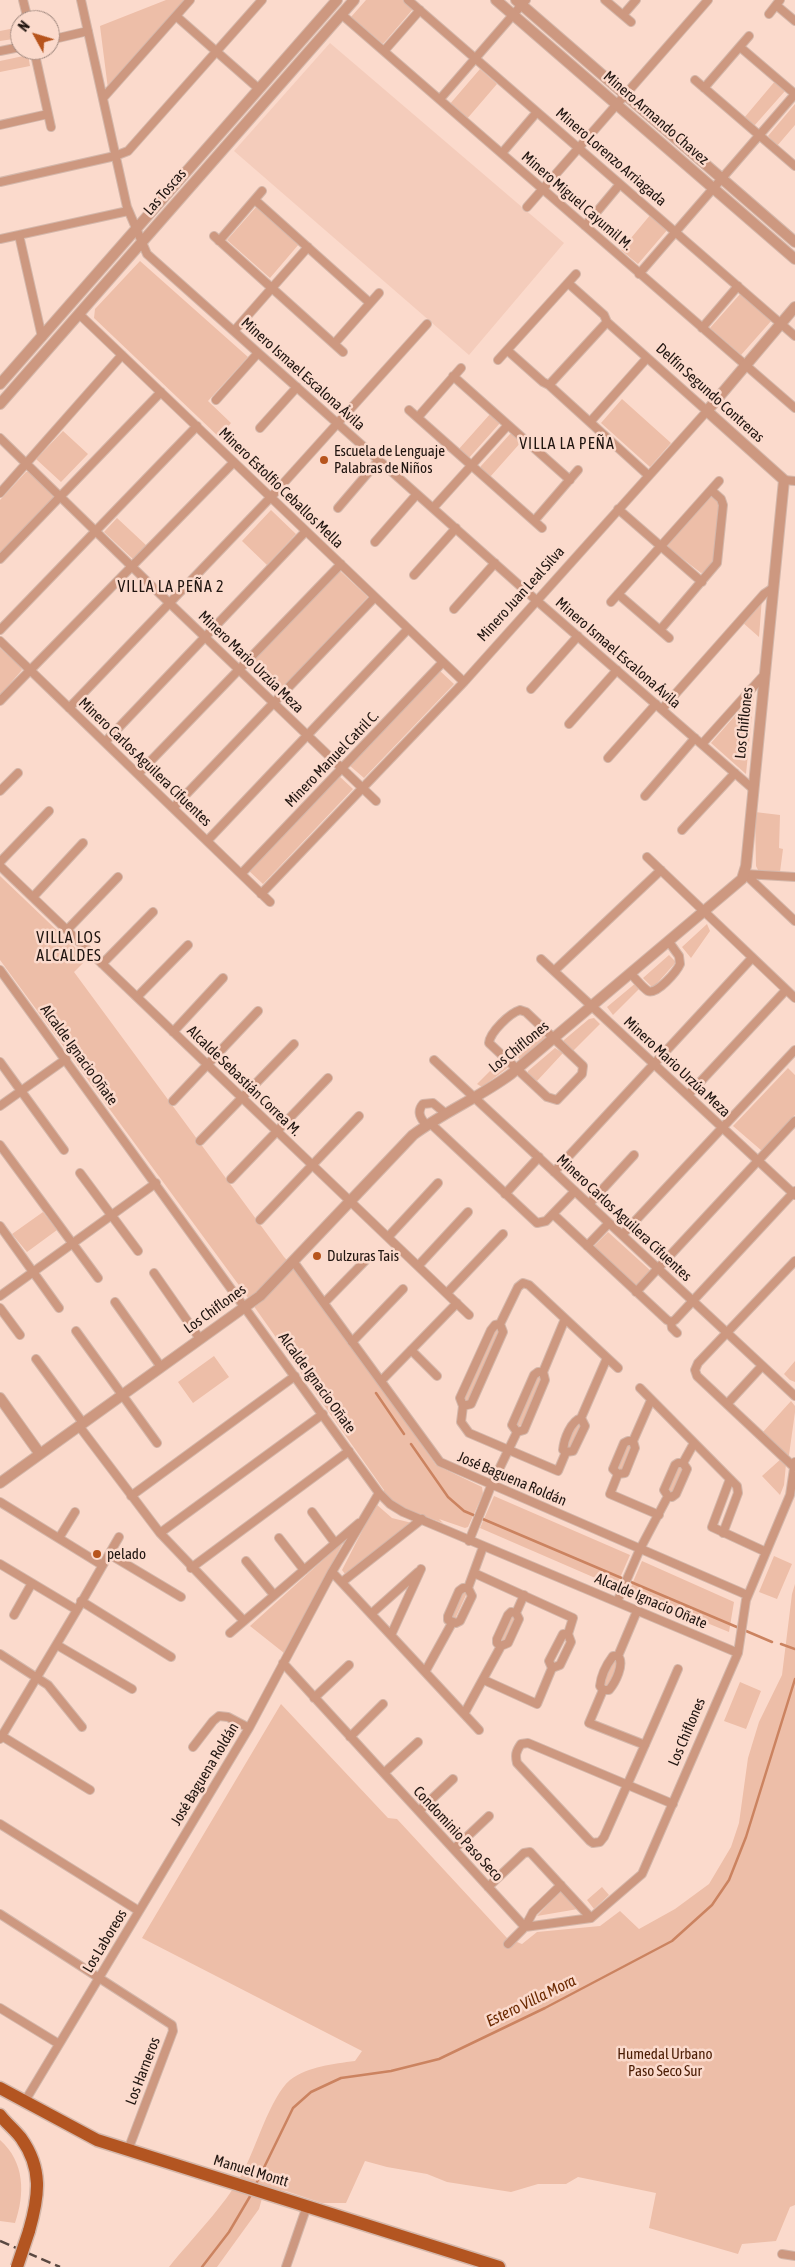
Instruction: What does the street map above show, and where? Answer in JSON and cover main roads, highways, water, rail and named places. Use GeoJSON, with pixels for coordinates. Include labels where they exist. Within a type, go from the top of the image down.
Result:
{"type":"FeatureCollection","features":[{"type":"Feature","properties":{"kind":"main road","name":"Manuel Montt"},"geometry":{"type":"LineString","coordinates":[[0,2088],[88,2136],[499,2267]]}},
{"type":"Feature","properties":{"kind":"main road"},"geometry":{"type":"LineString","coordinates":[[1,2119],[25,2144],[36,2172],[37,2200],[17,2267]]}},
{"type":"Feature","properties":{"kind":"waterway"},"geometry":{"type":"LineString","coordinates":[[376,1393],[404,1434]]}},
{"type":"Feature","properties":{"kind":"waterway"},"geometry":{"type":"LineString","coordinates":[[411,1444],[448,1497],[464,1511],[772,1642]]}},
{"type":"Feature","properties":{"kind":"waterway"},"geometry":{"type":"LineString","coordinates":[[781,1644],[795,1649]]}},
{"type":"Feature","properties":{"kind":"waterway","name":"Estero Villa Mora"},"geometry":{"type":"LineString","coordinates":[[255,2186],[293,2108],[311,2092],[341,2078],[391,2071],[439,2059],[545,2008],[672,1941],[712,1905],[729,1880],[746,1837],[795,1679]]}},
{"type":"Feature","properties":{"kind":"waterway","name":"Estero Villa Mora"},"geometry":{"type":"LineString","coordinates":[[202,2267],[229,2232],[252,2193]]}},
{"type":"Feature","properties":{"kind":"railway"},"geometry":{"type":"LineString","coordinates":[[0,2241],[60,2267]]}},
{"type":"Feature","properties":{"kind":"place","name":"Escuela de Lenguaje Palabras de Niños"},"geometry":{"type":"Point","coordinates":[324,460]}},
{"type":"Feature","properties":{"kind":"place","name":"Dulzuras Tais"},"geometry":{"type":"Point","coordinates":[317,1256]}},
{"type":"Feature","properties":{"kind":"place","name":"pelado"},"geometry":{"type":"Point","coordinates":[97,1554]}},
{"type":"Feature","properties":{"kind":"district","name":"VILLA LA PEÑA"},"geometry":{"type":"Point","coordinates":[567,444]}},
{"type":"Feature","properties":{"kind":"district","name":"VILLA LA PEÑA 2"},"geometry":{"type":"Point","coordinates":[171,587]}},
{"type":"Feature","properties":{"kind":"district","name":"VILLA LOS ALCALDES"},"geometry":{"type":"Point","coordinates":[69,947]}},
{"type":"Feature","properties":{"kind":"park label","name":"Humedal Urbano Paso Seco Sur"},"geometry":{"type":"Point","coordinates":[665,2062]}}]}
